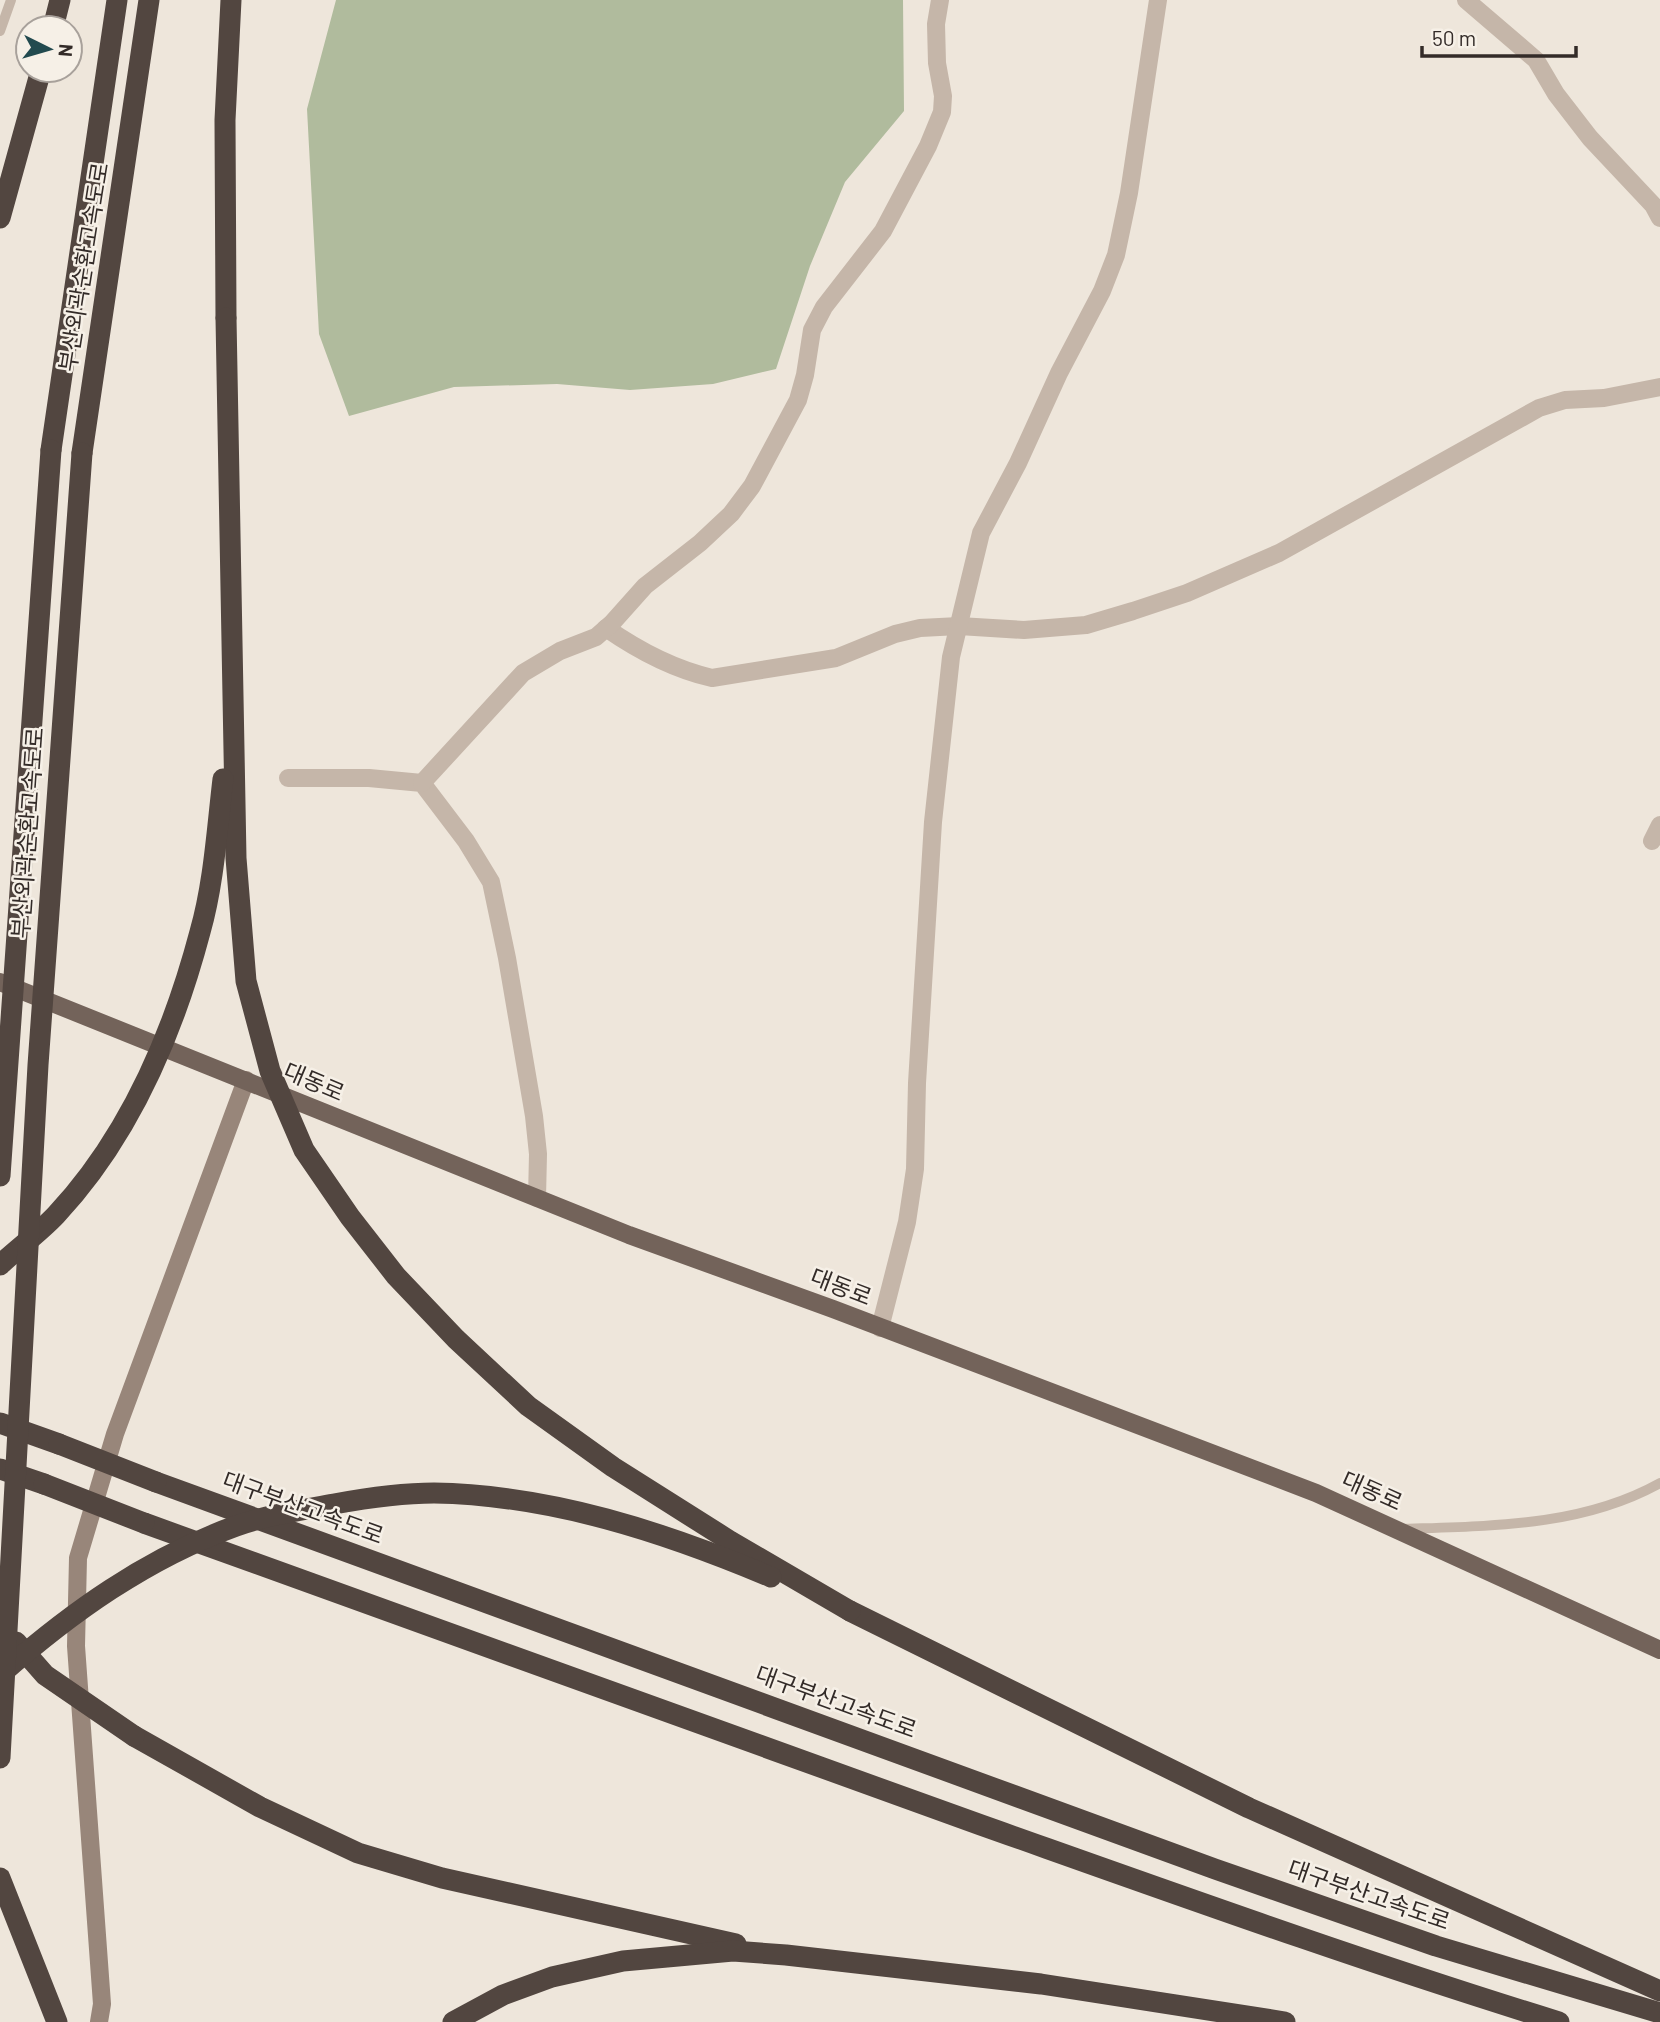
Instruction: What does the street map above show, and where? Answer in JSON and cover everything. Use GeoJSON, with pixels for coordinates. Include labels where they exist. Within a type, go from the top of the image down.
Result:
{"type":"FeatureCollection","features":[{"type":"Feature","properties":{"kind":"highway","name":"부산외곽순환고속도로"},"geometry":{"type":"LineString","coordinates":[[0,1176],[51,450],[117,0]]}},
{"type":"Feature","properties":{"kind":"highway","name":"부산외곽순환고속도로"},"geometry":{"type":"LineString","coordinates":[[0,1758],[38,1065],[82,453],[149,0]]}},
{"type":"Feature","properties":{"kind":"highway"},"geometry":{"type":"LineString","coordinates":[[230,0],[225,120],[226,318],[236,858],[246,981],[270,1070],[304,1150],[350,1217],[396,1276],[456,1339],[528,1406],[625,1474],[730,1541],[850,1611]]}},
{"type":"Feature","properties":{"kind":"highway"},"geometry":{"type":"LineString","coordinates":[[0,218],[37,84]]}},
{"type":"Feature","properties":{"kind":"highway"},"geometry":{"type":"LineString","coordinates":[[0,1265],[56,1215],[102,1156],[136,1103],[172,1024],[201,930],[223,778],[227,438]]}},
{"type":"Feature","properties":{"kind":"highway","name":"대구부산고속도로"},"geometry":{"type":"LineString","coordinates":[[0,1423],[1240,1878],[1436,1947],[1660,2013]]}},
{"type":"Feature","properties":{"kind":"highway"},"geometry":{"type":"LineString","coordinates":[[0,1469],[1199,1902],[1428,1982],[1559,2022]]}},
{"type":"Feature","properties":{"kind":"highway"},"geometry":{"type":"LineString","coordinates":[[0,1675],[42,1638],[100,1596],[167,1556],[237,1526],[308,1508],[373,1497],[432,1493],[483,1496],[568,1509],[643,1529],[755,1570],[850,1611],[1249,1808],[1660,1991]]}},
{"type":"Feature","properties":{"kind":"highway"},"geometry":{"type":"LineString","coordinates":[[0,1625],[45,1675],[134,1736],[260,1807],[358,1853],[454,1881],[786,1955]]}},
{"type":"Feature","properties":{"kind":"highway"},"geometry":{"type":"LineString","coordinates":[[0,1878],[57,2022]]}},
{"type":"Feature","properties":{"kind":"highway"},"geometry":{"type":"LineString","coordinates":[[453,2022],[503,1995],[552,1977],[622,1961],[733,1951],[1041,1984],[1285,2022]]}},
{"type":"Feature","properties":{"kind":"main road","name":"대동로"},"geometry":{"type":"LineString","coordinates":[[0,982],[537,1198],[1316,1493],[1660,1650]]}},
{"type":"Feature","properties":{"kind":"street"},"geometry":{"type":"LineString","coordinates":[[422,783],[523,673],[560,651],[596,636],[606,628],[645,586],[700,543],[730,514],[752,485],[798,401],[812,330],[824,307],[883,231],[928,146],[942,112],[936,24],[940,0]]}},
{"type":"Feature","properties":{"kind":"street"},"geometry":{"type":"LineString","coordinates":[[880,1328],[907,1222],[915,1169],[917,1083],[933,822],[948,681],[959,626],[981,533],[1102,291],[1116,255],[1129,193],[1158,0]]}},
{"type":"Feature","properties":{"kind":"street"},"geometry":{"type":"LineString","coordinates":[[1466,0],[1536,60],[1556,94],[1590,138],[1653,205],[1660,218]]}},
{"type":"Feature","properties":{"kind":"street"},"geometry":{"type":"LineString","coordinates":[[606,628],[655,659],[712,678],[825,660],[895,634],[920,628],[959,626],[1024,630],[1086,625],[1176,597],[1279,553],[1539,408],[1565,400],[1604,398],[1660,387]]}},
{"type":"Feature","properties":{"kind":"street"},"geometry":{"type":"LineString","coordinates":[[288,778],[369,778],[422,783],[466,841],[491,883],[507,958],[534,1116],[538,1154],[537,1198]]}},
{"type":"Feature","properties":{"kind":"street"},"geometry":{"type":"LineString","coordinates":[[99,2022],[102,2004],[76,1646],[78,1558],[115,1434],[246,1080]]}},
{"type":"Feature","properties":{"kind":"lane"},"geometry":{"type":"LineString","coordinates":[[0,32],[11,0]]}},
{"type":"Feature","properties":{"kind":"lane"},"geometry":{"type":"LineString","coordinates":[[1396,1529],[1492,1525],[1577,1515],[1617,1502],[1660,1483]]}},
{"type":"Feature","properties":{"kind":"green space"},"geometry":{"type":"Polygon","coordinates":[[[336,0],[903,0],[904,111],[845,182],[810,266],[776,369],[713,384],[630,390],[557,384],[454,387],[349,416],[319,334],[307,109],[336,0]]]}}]}
